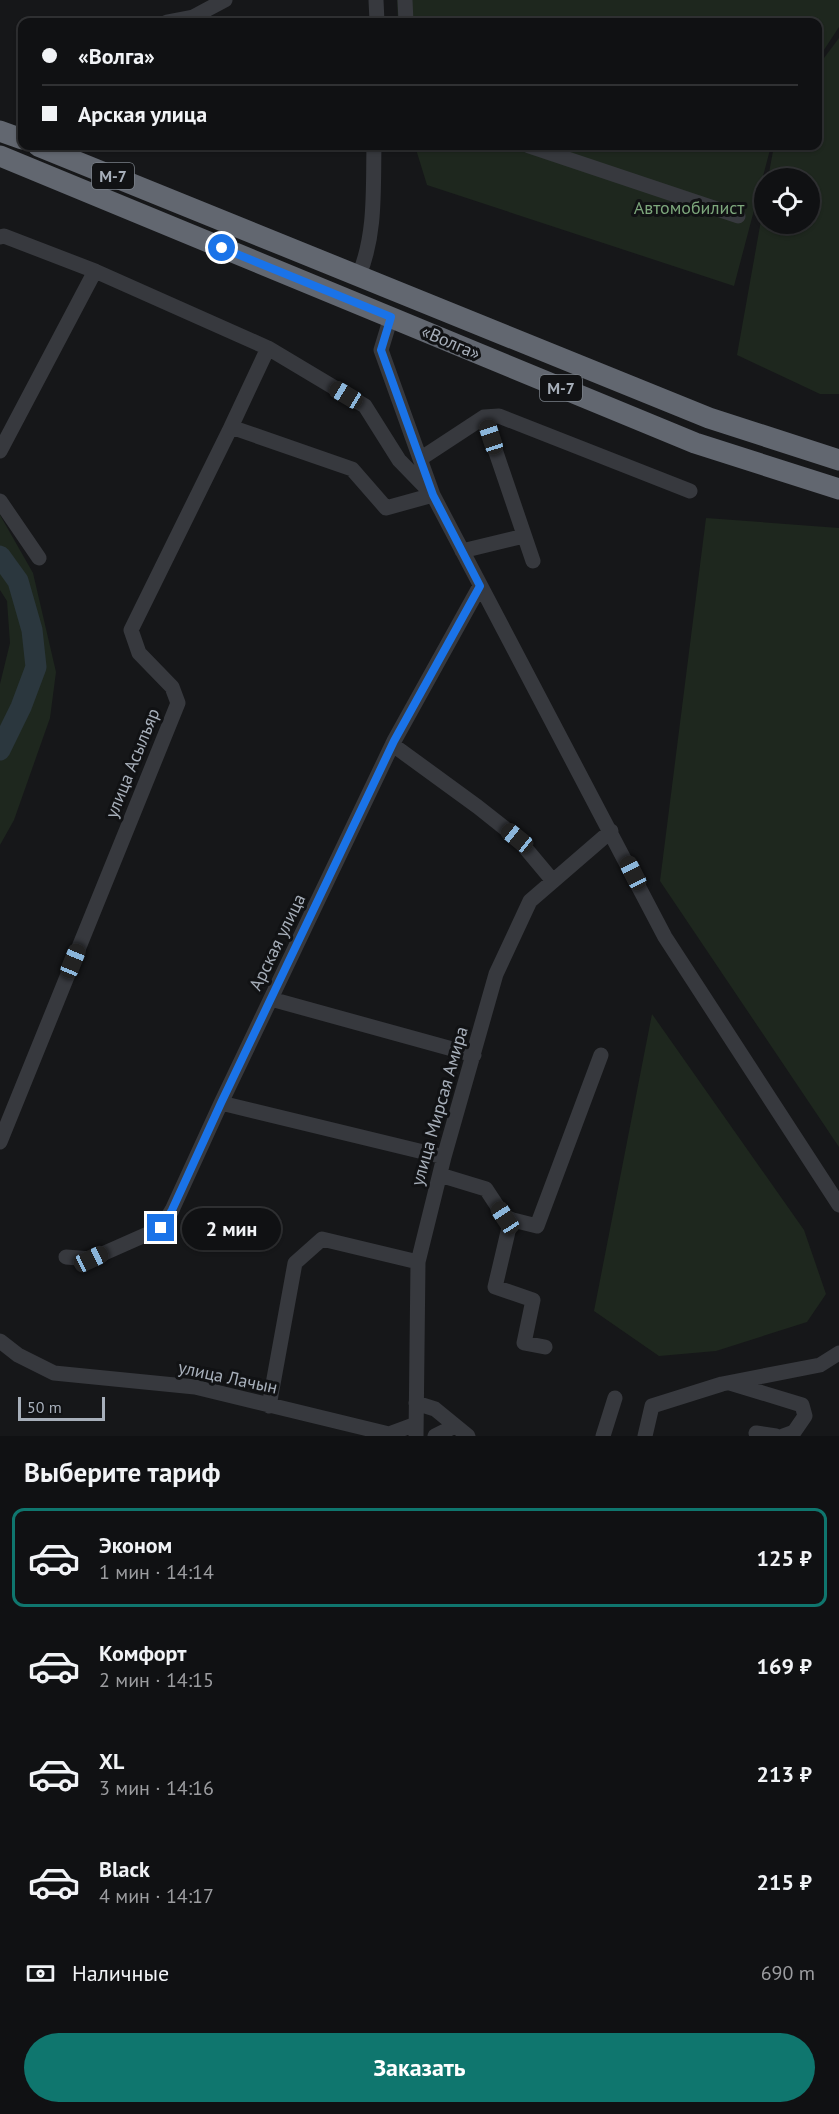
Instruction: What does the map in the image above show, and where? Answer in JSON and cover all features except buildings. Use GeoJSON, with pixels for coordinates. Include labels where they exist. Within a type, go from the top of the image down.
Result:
{"type":"FeatureCollection","features":[{"type":"Feature","properties":{"kind":"highway"},"geometry":{"type":"LineString","coordinates":[[0,130],[18,138]]}},
{"type":"Feature","properties":{"kind":"highway","name":"«Волга»"},"geometry":{"type":"LineString","coordinates":[[48,150],[709,418],[839,460]]}},
{"type":"Feature","properties":{"kind":"highway","name":"«Волга»"},"geometry":{"type":"LineString","coordinates":[[0,156],[695,443],[839,489]]}},
{"type":"Feature","properties":{"kind":"street"},"geometry":{"type":"LineString","coordinates":[[188,18],[225,0]]}},
{"type":"Feature","properties":{"kind":"street"},"geometry":{"type":"LineString","coordinates":[[376,0],[377,18]]}},
{"type":"Feature","properties":{"kind":"street"},"geometry":{"type":"LineString","coordinates":[[405,0],[406,18]]}},
{"type":"Feature","properties":{"kind":"street"},"geometry":{"type":"LineString","coordinates":[[360,275],[368,255],[371,234],[374,150]]}},
{"type":"Feature","properties":{"kind":"street"},"geometry":{"type":"LineString","coordinates":[[541,150],[738,216]]}},
{"type":"Feature","properties":{"kind":"street"},"geometry":{"type":"LineString","coordinates":[[0,237],[4,236],[95,271],[268,348],[365,406],[399,460],[433,495]]}},
{"type":"Feature","properties":{"kind":"street"},"geometry":{"type":"LineString","coordinates":[[0,451],[95,271]]}},
{"type":"Feature","properties":{"kind":"street"},"geometry":{"type":"LineString","coordinates":[[391,317],[381,350],[433,495],[665,937],[839,1205]]}},
{"type":"Feature","properties":{"kind":"street","name":"улица Асылъяр"},"geometry":{"type":"LineString","coordinates":[[0,1142],[6,1110],[178,703],[172,687],[139,653],[131,630],[268,348]]}},
{"type":"Feature","properties":{"kind":"street"},"geometry":{"type":"LineString","coordinates":[[420,459],[484,417],[499,416],[690,490]]}},
{"type":"Feature","properties":{"kind":"street"},"geometry":{"type":"LineString","coordinates":[[484,417],[533,561]]}},
{"type":"Feature","properties":{"kind":"street"},"geometry":{"type":"LineString","coordinates":[[231,427],[352,469],[386,508],[433,495]]}},
{"type":"Feature","properties":{"kind":"street"},"geometry":{"type":"LineString","coordinates":[[0,501],[39,558]]}},
{"type":"Feature","properties":{"kind":"street"},"geometry":{"type":"LineString","coordinates":[[462,551],[524,536]]}},
{"type":"Feature","properties":{"kind":"street","name":"Арская улица"},"geometry":{"type":"LineString","coordinates":[[66,1257],[91,1259],[161,1228],[172,1210],[393,745],[480,586]]}},
{"type":"Feature","properties":{"kind":"street"},"geometry":{"type":"LineString","coordinates":[[393,745],[517,838],[553,881]]}},
{"type":"Feature","properties":{"kind":"street","name":"улица Мирсая Амира"},"geometry":{"type":"LineString","coordinates":[[416,1430],[418,1262],[444,1157],[496,974],[530,901],[611,831]]}},
{"type":"Feature","properties":{"kind":"street"},"geometry":{"type":"LineString","coordinates":[[271,999],[474,1055]]}},
{"type":"Feature","properties":{"kind":"street"},"geometry":{"type":"LineString","coordinates":[[440,1175],[486,1189],[505,1218],[537,1226],[601,1055]]}},
{"type":"Feature","properties":{"kind":"street"},"geometry":{"type":"LineString","coordinates":[[221,1103],[444,1157]]}},
{"type":"Feature","properties":{"kind":"street"},"geometry":{"type":"LineString","coordinates":[[511,1219],[495,1287],[532,1300],[524,1343],[545,1347]]}},
{"type":"Feature","properties":{"kind":"street"},"geometry":{"type":"LineString","coordinates":[[269,1406],[295,1263],[322,1239],[418,1262]]}},
{"type":"Feature","properties":{"kind":"street","name":"улица Лачын"},"geometry":{"type":"LineString","coordinates":[[0,1341],[18,1355],[54,1373],[195,1387],[389,1434],[416,1430]]}},
{"type":"Feature","properties":{"kind":"street"},"geometry":{"type":"LineString","coordinates":[[645,1436],[652,1406],[727,1382],[820,1365],[839,1353]]}},
{"type":"Feature","properties":{"kind":"street"},"geometry":{"type":"LineString","coordinates":[[727,1382],[802,1405],[805,1416],[794,1432],[783,1436]]}},
{"type":"Feature","properties":{"kind":"street"},"geometry":{"type":"LineString","coordinates":[[603,1436],[615,1398]]}},
{"type":"Feature","properties":{"kind":"street"},"geometry":{"type":"LineString","coordinates":[[416,1403],[435,1409],[468,1436]]}},
{"type":"Feature","properties":{"kind":"street"},"geometry":{"type":"LineString","coordinates":[[435,1436],[455,1426]]}},
{"type":"Feature","properties":{"kind":"street"},"geometry":{"type":"LineString","coordinates":[[756,1433],[777,1436]]}},
{"type":"Feature","properties":{"kind":"green space"},"geometry":{"type":"Polygon","coordinates":[[[397,0],[839,0],[839,27],[822,53],[822,18],[398,18],[397,0]]]}},
{"type":"Feature","properties":{"kind":"green space"},"geometry":{"type":"Polygon","coordinates":[[[839,38],[839,394],[820,394],[737,355],[759,234],[820,234],[820,168],[770,168],[773,150],[822,150],[822,61],[839,38]]]}},
{"type":"Feature","properties":{"kind":"green space","name":"Автомобилист"},"geometry":{"type":"Polygon","coordinates":[[[416,150],[770,150],[765,168],[754,168],[754,210],[734,286],[427,185],[416,150]]]}},
{"type":"Feature","properties":{"kind":"green space"},"geometry":{"type":"Polygon","coordinates":[[[0,515],[33,573],[56,672],[50,718],[14,820],[0,845],[0,684],[10,643],[7,601],[0,590],[0,515]]]}},
{"type":"Feature","properties":{"kind":"green space"},"geometry":{"type":"Polygon","coordinates":[[[706,518],[839,528],[839,1147],[660,881],[706,518]]]}},
{"type":"Feature","properties":{"kind":"green space"},"geometry":{"type":"Polygon","coordinates":[[[652,1014],[804,1230],[826,1294],[807,1322],[716,1351],[659,1356],[594,1311],[652,1014]]]}},
{"type":"Feature","properties":{"kind":"waterway"},"geometry":{"type":"LineString","coordinates":[[0,556],[18,581],[32,630],[36,667],[21,707],[0,750]]}},
{"type":"Feature","properties":{"kind":"route"},"geometry":{"type":"LineString","coordinates":[[161,1228],[172,1210],[394,741],[480,586],[433,495],[381,350],[391,317],[222,248]]}}]}
